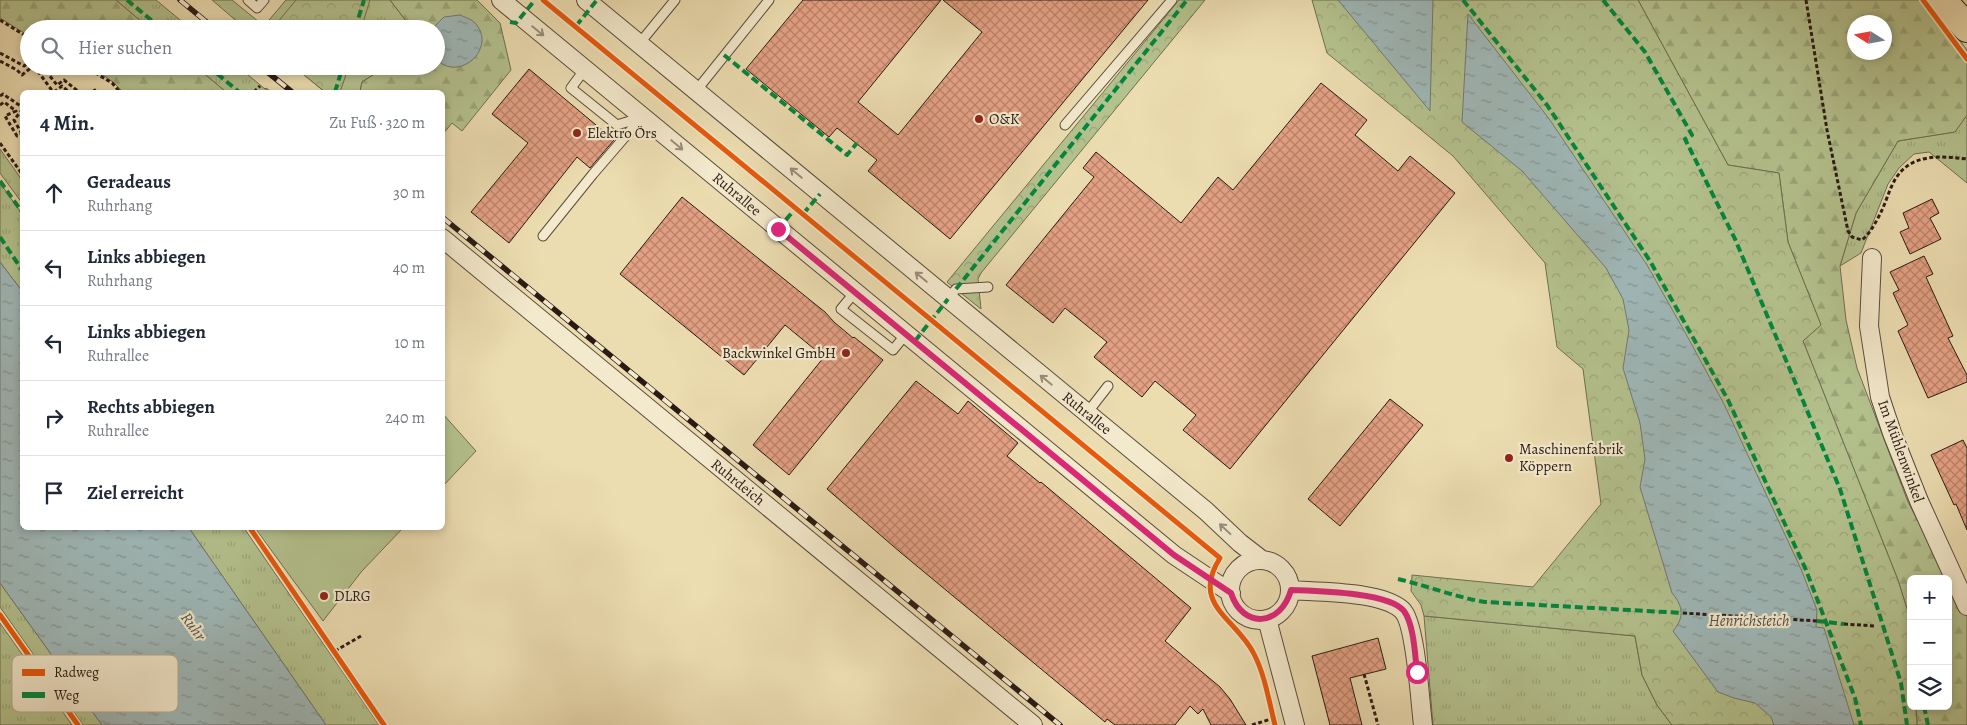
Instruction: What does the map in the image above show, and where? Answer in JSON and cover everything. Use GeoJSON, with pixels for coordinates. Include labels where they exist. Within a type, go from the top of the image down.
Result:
{"type":"FeatureCollection","features":[{"type":"Feature","properties":{"kind":"main road"},"geometry":{"type":"LineString","coordinates":[[1942,0],[1967,28]]}},
{"type":"Feature","properties":{"kind":"street","name":"Ruhrallee"},"geometry":{"type":"LineString","coordinates":[[501,0],[1174,555],[1231,593],[1234,603],[1243,614],[1250,618],[1267,618]]}},
{"type":"Feature","properties":{"kind":"street","name":"Ruhrallee"},"geometry":{"type":"LineString","coordinates":[[586,0],[1206,511],[1240,543],[1262,560],[1272,562],[1283,571],[1291,590]]}},
{"type":"Feature","properties":{"kind":"street","name":"Ruhrdeich"},"geometry":{"type":"LineString","coordinates":[[445,240],[1033,725]]}},
{"type":"Feature","properties":{"kind":"street","name":"Im Mühlenwinkel"},"geometry":{"type":"LineString","coordinates":[[1872,258],[1869,326],[1880,397],[1892,433],[1920,501],[1967,606]]}},
{"type":"Feature","properties":{"kind":"street"},"geometry":{"type":"LineString","coordinates":[[1231,593],[1232,582],[1238,570],[1252,561],[1262,560]]}},
{"type":"Feature","properties":{"kind":"street"},"geometry":{"type":"LineString","coordinates":[[1293,719],[1267,618],[1281,611],[1287,602],[1291,590],[1371,596],[1392,603],[1403,610],[1408,620],[1414,645],[1422,725]]}},
{"type":"Feature","properties":{"kind":"lane"},"geometry":{"type":"LineString","coordinates":[[248,0],[257,8],[264,0]]}},
{"type":"Feature","properties":{"kind":"lane"},"geometry":{"type":"LineString","coordinates":[[639,44],[675,0]]}},
{"type":"Feature","properties":{"kind":"lane"},"geometry":{"type":"LineString","coordinates":[[696,91],[768,0]]}},
{"type":"Feature","properties":{"kind":"lane"},"geometry":{"type":"LineString","coordinates":[[1065,125],[1172,0]]}},
{"type":"Feature","properties":{"kind":"lane"},"geometry":{"type":"LineString","coordinates":[[585,69],[571,88],[617,125],[643,116]]}},
{"type":"Feature","properties":{"kind":"lane"},"geometry":{"type":"LineString","coordinates":[[543,236],[643,116]]}},
{"type":"Feature","properties":{"kind":"lane"},"geometry":{"type":"LineString","coordinates":[[948,299],[956,289],[988,286]]}},
{"type":"Feature","properties":{"kind":"lane"},"geometry":{"type":"LineString","coordinates":[[1087,413],[1108,386]]}},
{"type":"Feature","properties":{"kind":"path"},"geometry":{"type":"LineString","coordinates":[[1806,0],[1833,165],[1848,231],[1852,237],[1862,240],[1867,236],[1896,178],[1910,164],[1925,158],[1967,159]]}},
{"type":"Feature","properties":{"kind":"path"},"geometry":{"type":"LineString","coordinates":[[0,20],[20,32]]}},
{"type":"Feature","properties":{"kind":"path"},"geometry":{"type":"LineString","coordinates":[[0,53],[20,64],[17,70]]}},
{"type":"Feature","properties":{"kind":"path"},"geometry":{"type":"LineString","coordinates":[[0,61],[20,73]]}},
{"type":"Feature","properties":{"kind":"path"},"geometry":{"type":"LineString","coordinates":[[40,75],[51,90]]}},
{"type":"Feature","properties":{"kind":"path"},"geometry":{"type":"LineString","coordinates":[[49,75],[57,85],[64,80]]}},
{"type":"Feature","properties":{"kind":"path"},"geometry":{"type":"LineString","coordinates":[[99,75],[112,83],[118,90]]}},
{"type":"Feature","properties":{"kind":"path"},"geometry":{"type":"LineString","coordinates":[[56,90],[62,86],[64,80]]}},
{"type":"Feature","properties":{"kind":"path"},"geometry":{"type":"LineString","coordinates":[[64,80],[76,90]]}},
{"type":"Feature","properties":{"kind":"path"},"geometry":{"type":"LineString","coordinates":[[62,86],[67,90]]}},
{"type":"Feature","properties":{"kind":"path"},"geometry":{"type":"LineString","coordinates":[[256,90],[260,86]]}},
{"type":"Feature","properties":{"kind":"path"},"geometry":{"type":"LineString","coordinates":[[0,96],[3,94],[20,108]]}},
{"type":"Feature","properties":{"kind":"path"},"geometry":{"type":"LineString","coordinates":[[0,105],[4,102],[16,111]]}},
{"type":"Feature","properties":{"kind":"path"},"geometry":{"type":"LineString","coordinates":[[20,110],[5,116],[17,136],[20,135]]}},
{"type":"Feature","properties":{"kind":"path"},"geometry":{"type":"LineString","coordinates":[[20,112],[14,120],[20,130]]}},
{"type":"Feature","properties":{"kind":"path"},"geometry":{"type":"LineString","coordinates":[[0,143],[20,171]]}},
{"type":"Feature","properties":{"kind":"path"},"geometry":{"type":"LineString","coordinates":[[1210,579],[1210,589],[1216,606],[1254,653],[1260,668],[1275,725]]}},
{"type":"Feature","properties":{"kind":"path"},"geometry":{"type":"LineString","coordinates":[[1682,613],[1817,621]]}},
{"type":"Feature","properties":{"kind":"path"},"geometry":{"type":"LineString","coordinates":[[1844,624],[1875,626]]}},
{"type":"Feature","properties":{"kind":"path"},"geometry":{"type":"LineString","coordinates":[[335,651],[361,636]]}},
{"type":"Feature","properties":{"kind":"path"},"geometry":{"type":"LineString","coordinates":[[1364,674],[1378,725]]}},
{"type":"Feature","properties":{"kind":"path"},"geometry":{"type":"LineString","coordinates":[[1252,725],[1273,719],[1293,719]]}},
{"type":"Feature","properties":{"kind":"green space"},"geometry":{"type":"Polygon","coordinates":[[[0,0],[116,0],[139,20],[20,20],[20,30],[0,18],[0,0]]]}},
{"type":"Feature","properties":{"kind":"green space"},"geometry":{"type":"Polygon","coordinates":[[[116,0],[156,0],[180,20],[139,20],[116,0]]]}},
{"type":"Feature","properties":{"kind":"green space"},"geometry":{"type":"Polygon","coordinates":[[[212,0],[232,0],[257,20],[235,20],[212,0]]]}},
{"type":"Feature","properties":{"kind":"green space"},"geometry":{"type":"Polygon","coordinates":[[[286,0],[390,0],[405,20],[269,20],[286,0]]]}},
{"type":"Feature","properties":{"kind":"green space"},"geometry":{"type":"Polygon","coordinates":[[[296,0],[370,0],[364,20],[279,20],[296,0]]]}},
{"type":"Feature","properties":{"kind":"green space"},"geometry":{"type":"Polygon","coordinates":[[[390,0],[477,0],[500,23],[511,70],[462,131],[452,123],[445,132],[445,90],[360,90],[362,82],[373,75],[445,75],[445,20],[405,20],[390,0]]]}},
{"type":"Feature","properties":{"kind":"green space"},"geometry":{"type":"Polygon","coordinates":[[[1179,0],[1205,0],[981,273],[978,279],[981,309],[947,282],[1179,0]]]}},
{"type":"Feature","properties":{"kind":"green space"},"geometry":{"type":"Polygon","coordinates":[[[1312,0],[1638,0],[1728,165],[1779,173],[1788,242],[1821,325],[1803,341],[1898,580],[1907,609],[1907,710],[1916,710],[1917,725],[1672,725],[1657,705],[1642,675],[1635,636],[1424,616],[1421,605],[1411,591],[1412,575],[1533,587],[1601,504],[1583,369],[1557,347],[1545,263],[1453,156],[1327,53],[1312,0]]]}},
{"type":"Feature","properties":{"kind":"green space"},"geometry":{"type":"Polygon","coordinates":[[[1638,0],[1930,0],[1967,50],[1967,115],[1955,132],[1898,141],[1856,213],[1840,266],[1846,320],[1857,368],[1908,502],[1946,575],[1907,575],[1907,609],[1898,580],[1803,341],[1821,325],[1788,242],[1779,173],[1728,165],[1638,0]]]}},
{"type":"Feature","properties":{"kind":"green space"},"geometry":{"type":"Polygon","coordinates":[[[103,75],[206,75],[224,90],[121,90],[103,75]]]}},
{"type":"Feature","properties":{"kind":"green space"},"geometry":{"type":"Polygon","coordinates":[[[206,75],[248,75],[265,89],[269,90],[224,90],[206,75]]]}},
{"type":"Feature","properties":{"kind":"green space"},"geometry":{"type":"Polygon","coordinates":[[[304,75],[373,75],[362,82],[360,90],[323,90],[304,75]]]}},
{"type":"Feature","properties":{"kind":"green space"},"geometry":{"type":"Polygon","coordinates":[[[304,75],[346,75],[341,90],[323,90],[304,75]]]}},
{"type":"Feature","properties":{"kind":"green space"},"geometry":{"type":"Polygon","coordinates":[[[1967,115],[1967,183],[1929,152],[1914,154],[1899,168],[1888,184],[1861,253],[1840,266],[1856,213],[1898,141],[1954,132],[1967,115]]]}},
{"type":"Feature","properties":{"kind":"green space"},"geometry":{"type":"Polygon","coordinates":[[[0,149],[20,177],[20,200],[0,173],[0,149]]]}},
{"type":"Feature","properties":{"kind":"green space"},"geometry":{"type":"Polygon","coordinates":[[[0,183],[20,211],[20,288],[0,262],[0,183]]]}},
{"type":"Feature","properties":{"kind":"green space"},"geometry":{"type":"Polygon","coordinates":[[[445,416],[476,451],[445,484],[445,416]]]}},
{"type":"Feature","properties":{"kind":"green space"},"geometry":{"type":"Polygon","coordinates":[[[190,530],[245,530],[379,725],[326,725],[190,530]]]}},
{"type":"Feature","properties":{"kind":"green space","name":"DLRG"},"geometry":{"type":"Polygon","coordinates":[[[256,530],[401,530],[362,571],[323,621],[256,530]]]}},
{"type":"Feature","properties":{"kind":"green space"},"geometry":{"type":"Polygon","coordinates":[[[0,583],[52,655],[34,655],[0,607],[0,583]]]}},
{"type":"Feature","properties":{"kind":"green space"},"geometry":{"type":"Polygon","coordinates":[[[1952,586],[1967,614],[1967,725],[1917,725],[1916,710],[1952,710],[1952,586]]]}},
{"type":"Feature","properties":{"kind":"green space"},"geometry":{"type":"Polygon","coordinates":[[[1424,616],[1635,636],[1642,675],[1657,705],[1672,725],[1433,725],[1424,616]]]}},
{"type":"Feature","properties":{"kind":"green space"},"geometry":{"type":"Polygon","coordinates":[[[0,623],[23,655],[12,655],[12,712],[63,712],[72,725],[0,725],[0,623]]]}},
{"type":"Feature","properties":{"kind":"green space"},"geometry":{"type":"Polygon","coordinates":[[[74,712],[93,712],[102,725],[83,725],[74,712]]]}},
{"type":"Feature","properties":{"kind":"water"},"geometry":{"type":"Polygon","coordinates":[[[1338,0],[1433,0],[1430,111],[1338,0]]]}},
{"type":"Feature","properties":{"kind":"water","name":"Henrichsteich"},"geometry":{"type":"Polygon","coordinates":[[[1468,14],[1550,120],[1647,265],[1686,334],[1724,404],[1801,569],[1817,610],[1816,627],[1824,628],[1854,725],[1774,725],[1771,717],[1755,703],[1718,692],[1673,631],[1681,617],[1679,603],[1672,593],[1640,487],[1645,459],[1640,423],[1623,368],[1629,330],[1623,299],[1606,268],[1522,171],[1462,122],[1468,14]]]}},
{"type":"Feature","properties":{"kind":"water"},"geometry":{"type":"Polygon","coordinates":[[[460,15],[474,22],[481,32],[482,41],[479,51],[465,65],[456,67],[445,65],[445,20],[441,20],[444,17],[460,15]]]}},
{"type":"Feature","properties":{"kind":"water","name":"Ruhr"},"geometry":{"type":"Polygon","coordinates":[[[0,262],[20,288],[20,530],[190,530],[326,725],[102,725],[93,712],[178,712],[178,655],[52,655],[0,583],[0,262]]]}},
{"type":"Feature","properties":{"kind":"building","name":"O&K"},"geometry":{"type":"Polygon","coordinates":[[[803,0],[941,0],[858,102],[898,135],[982,32],[943,0],[1148,0],[950,239],[868,171],[877,160],[837,128],[829,137],[746,69],[803,0]]]}},
{"type":"Feature","properties":{"kind":"building"},"geometry":{"type":"Polygon","coordinates":[[[529,69],[614,140],[590,168],[577,157],[509,243],[471,212],[528,143],[492,114],[529,69]]]}},
{"type":"Feature","properties":{"kind":"building"},"geometry":{"type":"Polygon","coordinates":[[[1321,83],[1367,120],[1355,135],[1398,171],[1410,156],[1455,193],[1230,469],[1183,430],[1196,415],[1155,381],[1142,397],[1094,357],[1107,342],[1065,308],[1053,323],[1006,285],[1094,177],[1083,168],[1096,152],[1181,223],[1218,177],[1233,190],[1321,83]]]}},
{"type":"Feature","properties":{"kind":"building"},"geometry":{"type":"Polygon","coordinates":[[[682,197],[825,312],[853,338],[883,360],[789,475],[753,445],[824,357],[785,325],[744,375],[620,274],[682,197]]]}},
{"type":"Feature","properties":{"kind":"building"},"geometry":{"type":"Polygon","coordinates":[[[1932,199],[1939,213],[1930,218],[1941,239],[1910,254],[1900,232],[1909,228],[1903,213],[1932,199]]]}},
{"type":"Feature","properties":{"kind":"building"},"geometry":{"type":"Polygon","coordinates":[[[1924,256],[1933,274],[1926,277],[1953,336],[1948,338],[1967,375],[1967,382],[1928,398],[1898,331],[1908,325],[1893,293],[1899,290],[1890,272],[1924,256]]]}},
{"type":"Feature","properties":{"kind":"building"},"geometry":{"type":"Polygon","coordinates":[[[916,381],[958,414],[968,401],[1018,443],[1007,456],[1041,482],[1191,608],[1165,641],[1220,687],[1246,725],[1211,725],[1203,709],[1198,714],[1190,706],[1175,725],[1115,725],[1107,719],[1105,722],[827,489],[916,381]]]}},
{"type":"Feature","properties":{"kind":"building"},"geometry":{"type":"Polygon","coordinates":[[[1390,399],[1423,425],[1340,526],[1308,499],[1390,399]]]}},
{"type":"Feature","properties":{"kind":"building"},"geometry":{"type":"Polygon","coordinates":[[[1963,440],[1967,448],[1967,530],[1931,455],[1963,440]]]}},
{"type":"Feature","properties":{"kind":"building"},"geometry":{"type":"Polygon","coordinates":[[[1378,638],[1386,669],[1350,678],[1362,725],[1330,725],[1312,656],[1378,638]]]}},
{"type":"Feature","properties":{"kind":"railway"},"geometry":{"type":"LineString","coordinates":[[180,0],[204,20]]}},
{"type":"Feature","properties":{"kind":"railway"},"geometry":{"type":"LineString","coordinates":[[271,75],[290,90]]}},
{"type":"Feature","properties":{"kind":"railway"},"geometry":{"type":"LineString","coordinates":[[445,219],[1060,725]]}},
{"type":"Feature","properties":{"kind":"marked path"},"geometry":{"type":"LineString","coordinates":[[127,0],[151,20]]}},
{"type":"Feature","properties":{"kind":"marked path"},"geometry":{"type":"LineString","coordinates":[[358,20],[364,0]]}},
{"type":"Feature","properties":{"kind":"marked path"},"geometry":{"type":"LineString","coordinates":[[510,22],[516,23],[535,0]]}},
{"type":"Feature","properties":{"kind":"marked path"},"geometry":{"type":"LineString","coordinates":[[576,26],[597,0]]}},
{"type":"Feature","properties":{"kind":"marked path"},"geometry":{"type":"LineString","coordinates":[[956,289],[1187,0]]}},
{"type":"Feature","properties":{"kind":"marked path"},"geometry":{"type":"LineString","coordinates":[[1463,0],[1547,105],[1650,261],[1728,400],[1806,570],[1855,698],[1861,725]]}},
{"type":"Feature","properties":{"kind":"marked path"},"geometry":{"type":"LineString","coordinates":[[1603,0],[1645,52],[1692,135],[1685,139],[1735,239],[1840,489],[1901,683],[1907,725]]}},
{"type":"Feature","properties":{"kind":"marked path"},"geometry":{"type":"LineString","coordinates":[[724,55],[847,155],[857,143]]}},
{"type":"Feature","properties":{"kind":"marked path"},"geometry":{"type":"LineString","coordinates":[[219,75],[237,90]]}},
{"type":"Feature","properties":{"kind":"marked path"},"geometry":{"type":"LineString","coordinates":[[336,90],[340,75]]}},
{"type":"Feature","properties":{"kind":"marked path"},"geometry":{"type":"LineString","coordinates":[[0,181],[20,209]]}},
{"type":"Feature","properties":{"kind":"marked path"},"geometry":{"type":"LineString","coordinates":[[803,214],[820,194]]}},
{"type":"Feature","properties":{"kind":"marked path"},"geometry":{"type":"LineString","coordinates":[[778,229],[796,208]]}},
{"type":"Feature","properties":{"kind":"marked path"},"geometry":{"type":"LineString","coordinates":[[0,237],[20,267]]}},
{"type":"Feature","properties":{"kind":"marked path"},"geometry":{"type":"LineString","coordinates":[[915,341],[948,299]]}},
{"type":"Feature","properties":{"kind":"marked path"},"geometry":{"type":"LineString","coordinates":[[1398,579],[1485,602],[1683,613]]}},
{"type":"Feature","properties":{"kind":"marked path"},"geometry":{"type":"LineString","coordinates":[[1817,621],[1844,624]]}},
{"type":"Feature","properties":{"kind":"marked path"},"geometry":{"type":"LineString","coordinates":[[1925,710],[1928,725]]}},
{"type":"Feature","properties":{"kind":"cycle path"},"geometry":{"type":"LineString","coordinates":[[543,0],[1220,558],[1212,574],[1210,588],[1213,600],[1219,610],[1246,641],[1258,662],[1275,725]]}},
{"type":"Feature","properties":{"kind":"cycle path"},"geometry":{"type":"LineString","coordinates":[[1923,0],[1967,59]]}},
{"type":"Feature","properties":{"kind":"cycle path"},"geometry":{"type":"LineString","coordinates":[[251,530],[384,725]]}},
{"type":"Feature","properties":{"kind":"cycle path"},"geometry":{"type":"LineString","coordinates":[[0,615],[28,655]]}},
{"type":"Feature","properties":{"kind":"cycle path"},"geometry":{"type":"LineString","coordinates":[[69,712],[78,725]]}},
{"type":"Feature","properties":{"kind":"place","name":"O&K"},"geometry":{"type":"Point","coordinates":[979,119]}},
{"type":"Feature","properties":{"kind":"place","name":"Elektro Örs"},"geometry":{"type":"Point","coordinates":[577,133]}},
{"type":"Feature","properties":{"kind":"place","name":"Backwinkel GmbH"},"geometry":{"type":"Point","coordinates":[846,353]}},
{"type":"Feature","properties":{"kind":"place","name":"Maschinenfabrik Köppern"},"geometry":{"type":"Point","coordinates":[1509,458]}},
{"type":"Feature","properties":{"kind":"place","name":"DLRG"},"geometry":{"type":"Point","coordinates":[324,596]}},
{"type":"Feature","properties":{"kind":"route"},"geometry":{"type":"LineString","coordinates":[[778,229],[1174,555],[1231,593],[1238,610],[1243,614],[1250,618],[1258,619],[1274,616],[1281,611],[1287,602],[1291,590],[1371,596],[1392,603],[1403,610],[1408,620],[1414,645],[1417,672]]}}]}
